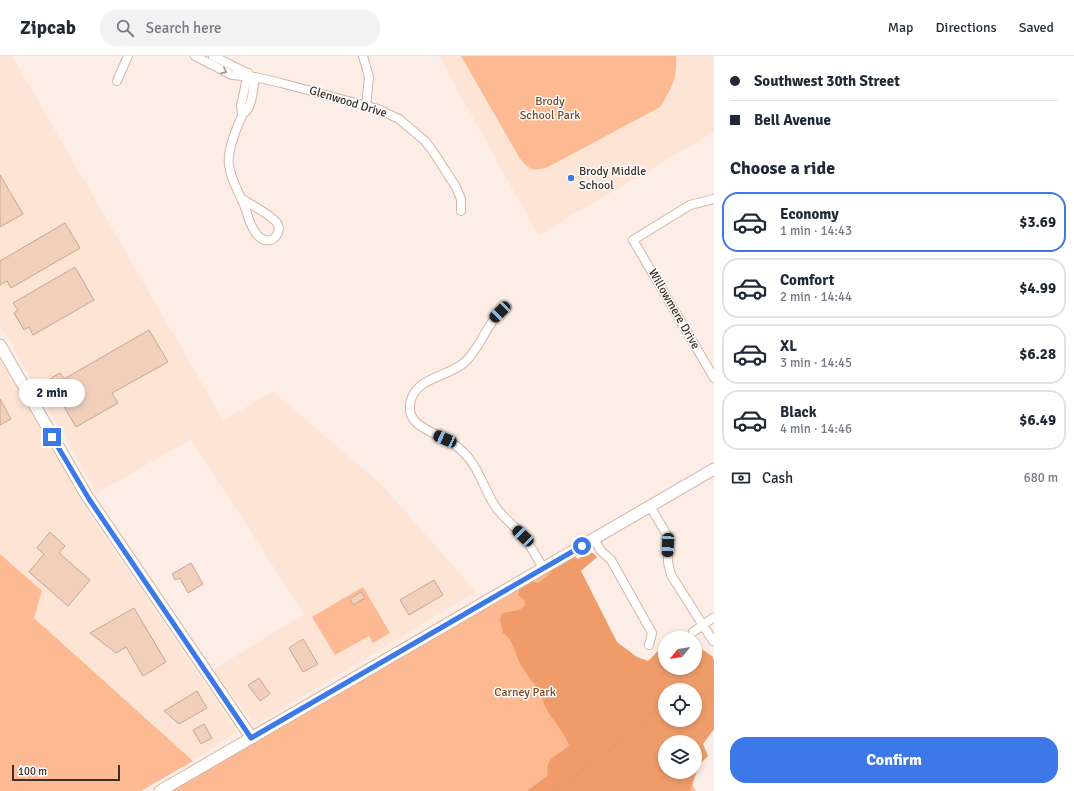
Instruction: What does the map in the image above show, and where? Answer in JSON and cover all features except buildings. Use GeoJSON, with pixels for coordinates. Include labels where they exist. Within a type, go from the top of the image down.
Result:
{"type":"FeatureCollection","features":[{"type":"Feature","properties":{"kind":"street"},"geometry":{"type":"LineString","coordinates":[[117,81],[128,56]]}},
{"type":"Feature","properties":{"kind":"street","name":"Glenwood Drive"},"geometry":{"type":"LineString","coordinates":[[195,56],[232,75],[250,75]]}},
{"type":"Feature","properties":{"kind":"street","name":"Glenwood Drive"},"geometry":{"type":"LineString","coordinates":[[213,56],[250,75],[366,106],[399,119],[425,141],[456,187],[461,199],[461,211]]}},
{"type":"Feature","properties":{"kind":"street"},"geometry":{"type":"LineString","coordinates":[[363,56],[369,77],[366,106]]}},
{"type":"Feature","properties":{"kind":"street"},"geometry":{"type":"LineString","coordinates":[[242,199],[277,222],[279,229],[277,235],[272,239],[265,240],[259,237],[234,184],[228,163],[229,152],[242,114],[248,109],[250,75]]}},
{"type":"Feature","properties":{"kind":"street","name":"Willowmere Drive"},"geometry":{"type":"LineString","coordinates":[[714,199],[690,205],[633,240],[714,378]]}},
{"type":"Feature","properties":{"kind":"street"},"geometry":{"type":"LineString","coordinates":[[507,307],[492,320],[478,345],[464,363],[455,370],[421,386],[416,391],[412,397],[411,410],[416,423],[421,428],[455,445],[473,463],[496,507],[523,536],[543,568]]}},
{"type":"Feature","properties":{"kind":"street"},"geometry":{"type":"LineString","coordinates":[[0,346],[85,493],[251,738]]}},
{"type":"Feature","properties":{"kind":"street"},"geometry":{"type":"LineString","coordinates":[[160,791],[714,469]]}},
{"type":"Feature","properties":{"kind":"street"},"geometry":{"type":"LineString","coordinates":[[650,506],[667,535],[668,562],[671,575],[713,641]]}},
{"type":"Feature","properties":{"kind":"street"},"geometry":{"type":"LineString","coordinates":[[594,539],[601,551],[611,560],[652,633],[650,645]]}},
{"type":"Feature","properties":{"kind":"street"},"geometry":{"type":"LineString","coordinates":[[694,631],[714,617]]}},
{"type":"Feature","properties":{"kind":"shaded area"},"geometry":{"type":"Polygon","coordinates":[[[0,56],[12,56],[223,420],[273,392],[380,483],[476,592],[255,725],[213,670],[304,614],[191,439],[97,493],[0,325],[0,56]]]}},
{"type":"Feature","properties":{"kind":"shaded area","name":"Brody Middle School"},"geometry":{"type":"Polygon","coordinates":[[[439,56],[714,56],[714,132],[538,235],[439,56]]]}},
{"type":"Feature","properties":{"kind":"shaded area"},"geometry":{"type":"Polygon","coordinates":[[[0,359],[85,507],[237,732],[193,761],[34,618],[42,591],[0,554],[0,359]]]}},
{"type":"Feature","properties":{"kind":"shaded area"},"geometry":{"type":"Polygon","coordinates":[[[587,553],[593,553],[597,557],[581,571],[617,642],[637,657],[648,661],[658,651],[658,675],[702,675],[702,650],[712,656],[714,660],[714,729],[703,744],[708,756],[702,762],[702,735],[658,735],[658,779],[694,779],[690,791],[527,791],[548,775],[547,769],[550,760],[569,745],[564,734],[544,704],[541,694],[520,662],[511,642],[503,633],[500,620],[502,613],[519,610],[526,605],[524,600],[518,595],[520,586],[529,581],[539,583],[550,573],[552,568],[573,556],[578,559],[587,553]]]}},
{"type":"Feature","properties":{"kind":"green space","name":"Brody School Park"},"geometry":{"type":"Polygon","coordinates":[[[461,56],[676,56],[676,71],[673,83],[660,107],[548,167],[531,169],[519,157],[461,56]]]}},
{"type":"Feature","properties":{"kind":"green space"},"geometry":{"type":"Polygon","coordinates":[[[0,554],[42,591],[34,618],[193,761],[141,791],[0,791],[0,554]]]}},
{"type":"Feature","properties":{"kind":"green space","name":"Carney Park"},"geometry":{"type":"Polygon","coordinates":[[[560,558],[661,735],[658,735],[658,779],[689,779],[696,791],[166,791],[560,558]]]}},
{"type":"Feature","properties":{"kind":"green space"},"geometry":{"type":"Polygon","coordinates":[[[363,587],[390,633],[373,643],[369,636],[335,655],[312,617],[363,587]]]}},
{"type":"Feature","properties":{"kind":"waterway"},"geometry":{"type":"LineString","coordinates":[[702,695],[714,692]]}},
{"type":"Feature","properties":{"kind":"waterway"},"geometry":{"type":"LineString","coordinates":[[554,791],[644,723],[658,706]]}},
{"type":"Feature","properties":{"kind":"place","name":"Brody Middle School"},"geometry":{"type":"Point","coordinates":[571,178]}},
{"type":"Feature","properties":{"kind":"route"},"geometry":{"type":"LineString","coordinates":[[52,437],[85,493],[251,738],[582,546]]}}]}
